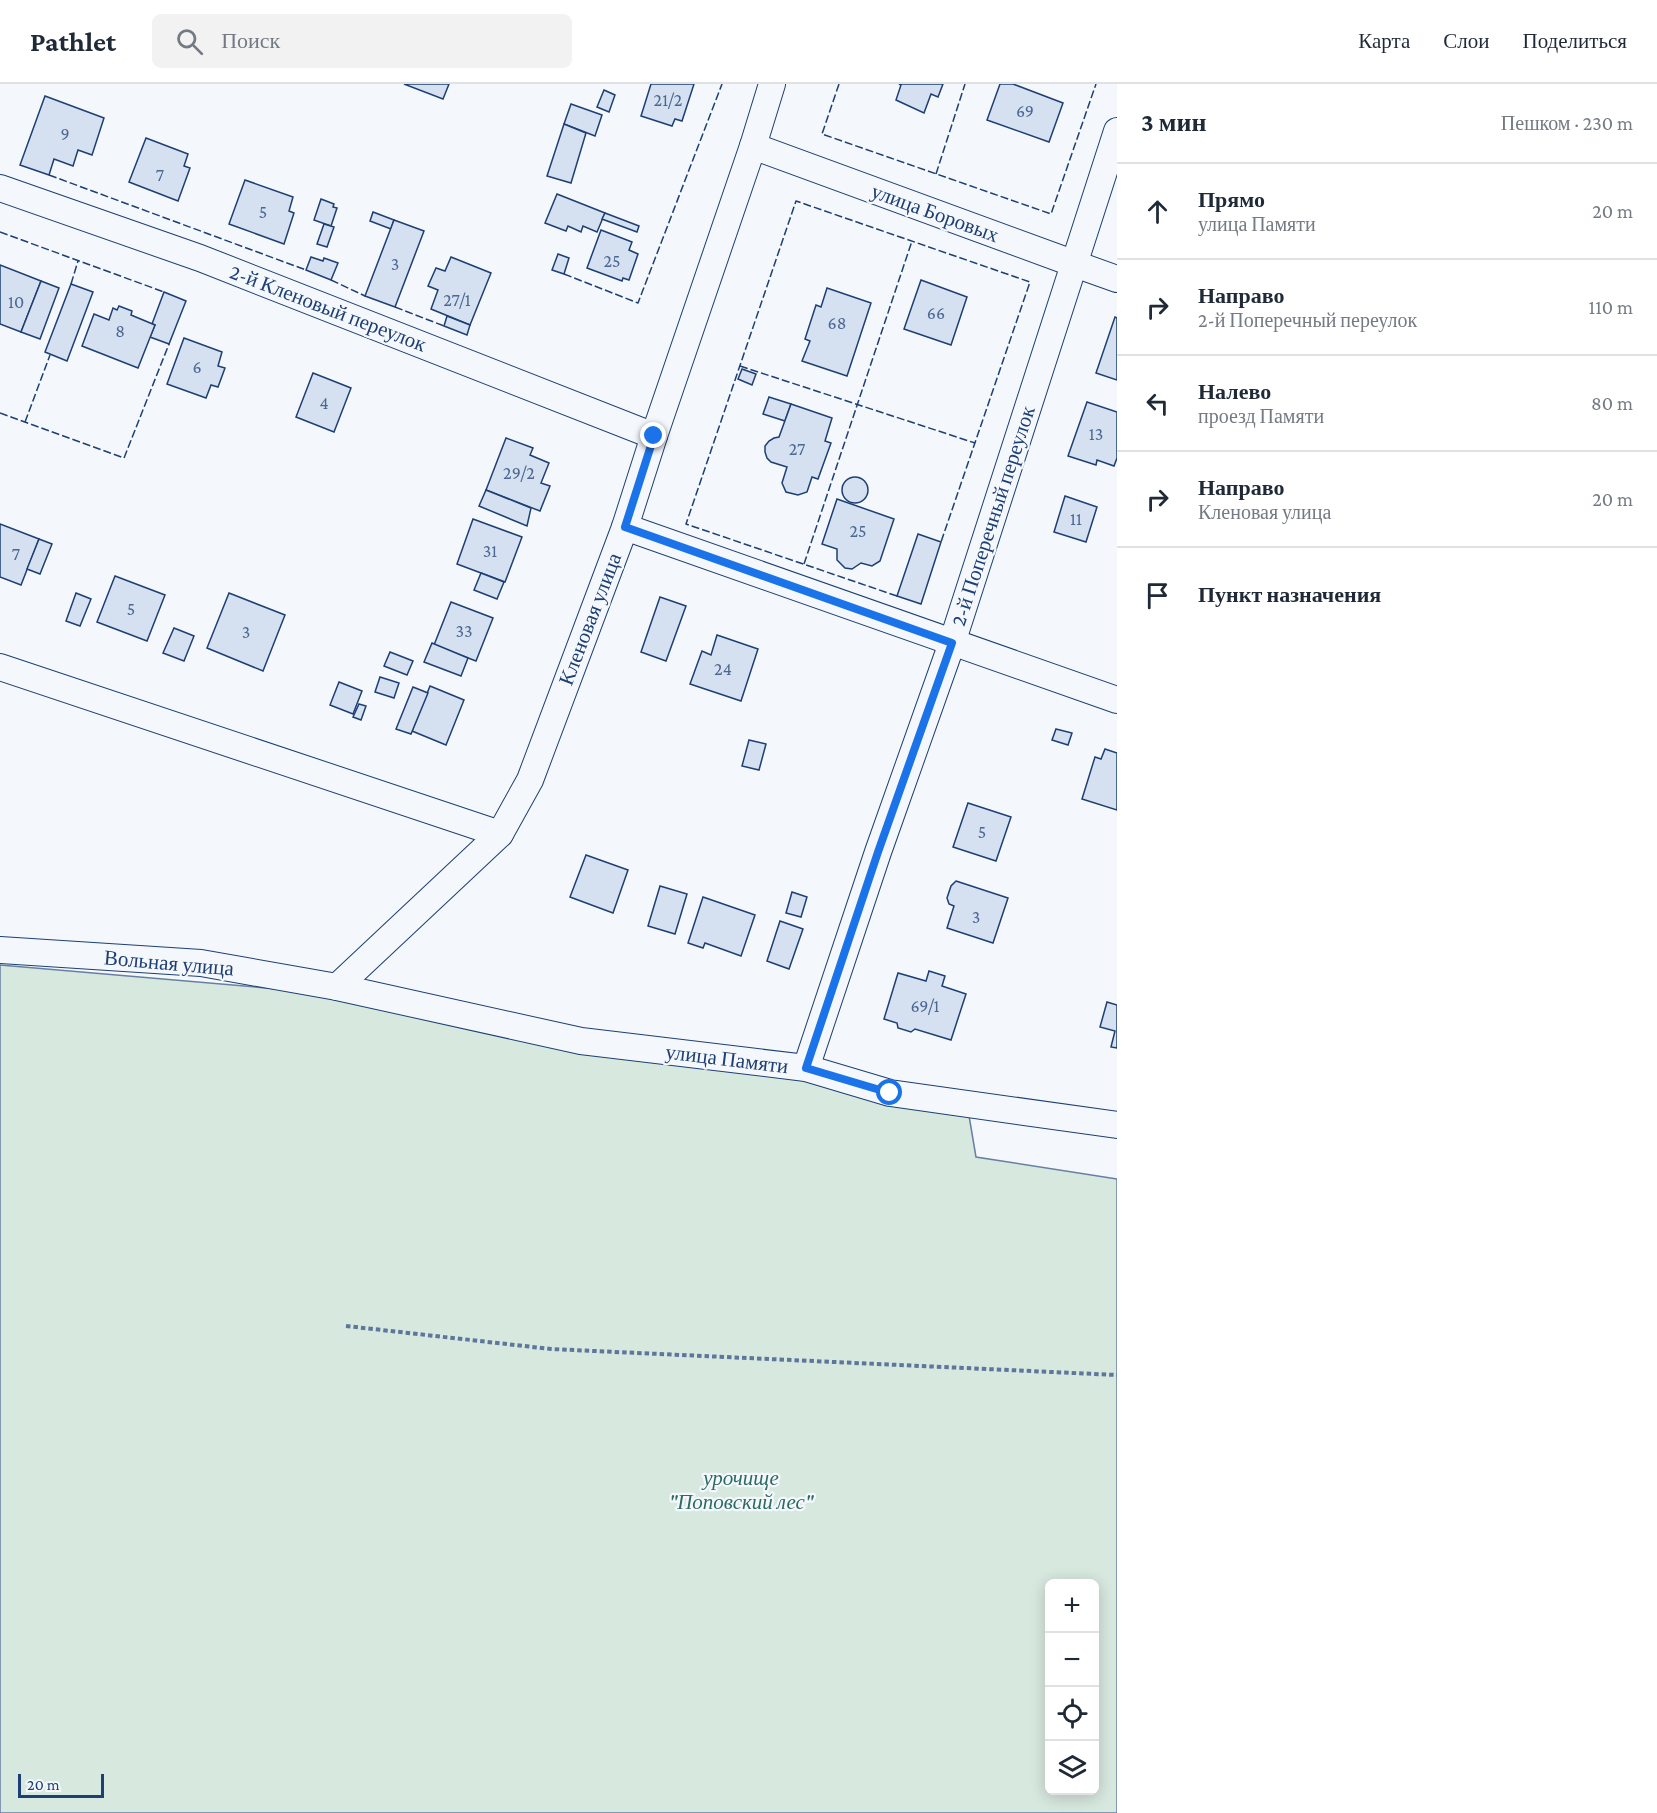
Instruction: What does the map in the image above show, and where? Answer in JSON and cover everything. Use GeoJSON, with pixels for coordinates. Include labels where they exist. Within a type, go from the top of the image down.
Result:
{"type":"FeatureCollection","features":[{"type":"Feature","properties":{"kind":"street","name":"Кленовая улица"},"geometry":{"type":"LineString","coordinates":[[337,987],[500,834],[530,780],[625,527],[772,84]]}},
{"type":"Feature","properties":{"kind":"street","name":"2-й Поперечный переулок"},"geometry":{"type":"LineString","coordinates":[[806,1068],[878,852],[952,643],[1117,131]]}},
{"type":"Feature","properties":{"kind":"street","name":"улица Боровых"},"geometry":{"type":"LineString","coordinates":[[753,146],[1117,279]]}},
{"type":"Feature","properties":{"kind":"street","name":"2-й Кленовый переулок"},"geometry":{"type":"LineString","coordinates":[[0,188],[200,258],[654,436]]}},
{"type":"Feature","properties":{"kind":"street"},"geometry":{"type":"LineString","coordinates":[[625,527],[1117,700]]}},
{"type":"Feature","properties":{"kind":"street"},"geometry":{"type":"LineString","coordinates":[[0,667],[500,834]]}},
{"type":"Feature","properties":{"kind":"street","name":"Вольная улица"},"geometry":{"type":"LineString","coordinates":[[0,950],[201,963],[337,987]]}},
{"type":"Feature","properties":{"kind":"street","name":"улица Памяти"},"geometry":{"type":"LineString","coordinates":[[337,987],[581,1041],[806,1068],[890,1093],[1117,1125]]}},
{"type":"Feature","properties":{"kind":"path"},"geometry":{"type":"LineString","coordinates":[[346,1326],[551,1349],[1117,1375]]}},
{"type":"Feature","properties":{"kind":"green space","name":"урочище \"Поповский лес\""},"geometry":{"type":"Polygon","coordinates":[[[0,965],[325,993],[966,1098],[976,1157],[1117,1179],[1117,1813],[0,1813],[0,965]]]}},
{"type":"Feature","properties":{"kind":"building"},"geometry":{"type":"Polygon","coordinates":[[[404,84],[449,84],[443,99],[404,84]]]}},
{"type":"Feature","properties":{"kind":"building"},"geometry":{"type":"Polygon","coordinates":[[[651,84],[694,84],[682,121],[675,119],[672,126],[641,116],[651,84]]]}},
{"type":"Feature","properties":{"kind":"building"},"geometry":{"type":"Polygon","coordinates":[[[899,84],[943,84],[938,97],[931,94],[924,113],[896,100],[901,85],[899,84]]]}},
{"type":"Feature","properties":{"kind":"building"},"geometry":{"type":"Polygon","coordinates":[[[1000,84],[1013,84],[1063,103],[1049,142],[987,120],[1000,84]]]}},
{"type":"Feature","properties":{"kind":"building"},"geometry":{"type":"Polygon","coordinates":[[[604,90],[615,95],[609,112],[597,107],[604,90]]]}},
{"type":"Feature","properties":{"kind":"building"},"geometry":{"type":"Polygon","coordinates":[[[45,96],[104,118],[92,155],[78,150],[73,166],[54,159],[49,175],[20,165],[45,96]]]}},
{"type":"Feature","properties":{"kind":"building"},"geometry":{"type":"Polygon","coordinates":[[[571,104],[602,115],[595,136],[564,124],[571,104]]]}},
{"type":"Feature","properties":{"kind":"building"},"geometry":{"type":"Polygon","coordinates":[[[564,124],[586,133],[571,183],[547,176],[564,124]]]}},
{"type":"Feature","properties":{"kind":"building"},"geometry":{"type":"Polygon","coordinates":[[[146,138],[188,154],[184,166],[190,168],[178,201],[129,182],[146,138]]]}},
{"type":"Feature","properties":{"kind":"building"},"geometry":{"type":"Polygon","coordinates":[[[245,180],[293,197],[289,211],[294,213],[284,244],[229,224],[245,180]]]}},
{"type":"Feature","properties":{"kind":"building"},"geometry":{"type":"Polygon","coordinates":[[[557,194],[605,213],[597,232],[583,226],[581,232],[568,226],[566,231],[545,223],[557,194]]]}},
{"type":"Feature","properties":{"kind":"building"},"geometry":{"type":"Polygon","coordinates":[[[321,199],[334,204],[333,207],[337,208],[331,226],[314,220],[321,199]]]}},
{"type":"Feature","properties":{"kind":"building"},"geometry":{"type":"Polygon","coordinates":[[[373,212],[394,220],[391,229],[370,221],[373,212]]]}},
{"type":"Feature","properties":{"kind":"building"},"geometry":{"type":"Polygon","coordinates":[[[605,213],[639,226],[637,232],[602,219],[605,213]]]}},
{"type":"Feature","properties":{"kind":"building"},"geometry":{"type":"Polygon","coordinates":[[[394,220],[424,231],[395,307],[365,296],[394,220]]]}},
{"type":"Feature","properties":{"kind":"building"},"geometry":{"type":"Polygon","coordinates":[[[324,224],[334,227],[327,247],[317,244],[324,224]]]}},
{"type":"Feature","properties":{"kind":"building"},"geometry":{"type":"Polygon","coordinates":[[[601,230],[632,242],[629,250],[638,254],[629,280],[623,278],[622,281],[587,268],[601,230]]]}},
{"type":"Feature","properties":{"kind":"building"},"geometry":{"type":"Polygon","coordinates":[[[558,254],[569,258],[564,274],[552,270],[558,254]]]}},
{"type":"Feature","properties":{"kind":"building"},"geometry":{"type":"Polygon","coordinates":[[[311,257],[323,261],[324,258],[338,263],[331,280],[306,270],[311,257]]]}},
{"type":"Feature","properties":{"kind":"building"},"geometry":{"type":"Polygon","coordinates":[[[451,257],[491,273],[470,325],[431,309],[438,290],[428,286],[436,268],[445,271],[451,257]]]}},
{"type":"Feature","properties":{"kind":"building"},"geometry":{"type":"Polygon","coordinates":[[[0,265],[41,281],[21,332],[0,324],[0,265]]]}},
{"type":"Feature","properties":{"kind":"building"},"geometry":{"type":"Polygon","coordinates":[[[921,280],[967,297],[951,345],[904,329],[921,280]]]}},
{"type":"Feature","properties":{"kind":"building"},"geometry":{"type":"Polygon","coordinates":[[[41,281],[59,288],[40,339],[21,332],[41,281]]]}},
{"type":"Feature","properties":{"kind":"building"},"geometry":{"type":"Polygon","coordinates":[[[71,284],[93,292],[67,361],[45,352],[71,284]]]}},
{"type":"Feature","properties":{"kind":"building"},"geometry":{"type":"Polygon","coordinates":[[[827,288],[871,303],[847,376],[802,361],[810,341],[805,339],[816,305],[821,307],[827,288]]]}},
{"type":"Feature","properties":{"kind":"building"},"geometry":{"type":"Polygon","coordinates":[[[164,292],[186,301],[169,344],[150,337],[155,325],[152,324],[164,292]]]}},
{"type":"Feature","properties":{"kind":"building"},"geometry":{"type":"Polygon","coordinates":[[[119,306],[132,311],[131,315],[155,325],[138,368],[82,346],[94,314],[109,320],[113,308],[117,310],[119,306]]]}},
{"type":"Feature","properties":{"kind":"building"},"geometry":{"type":"Polygon","coordinates":[[[447,316],[470,325],[467,335],[444,326],[447,316]]]}},
{"type":"Feature","properties":{"kind":"building"},"geometry":{"type":"Polygon","coordinates":[[[1115,317],[1117,318],[1117,380],[1096,373],[1115,317]]]}},
{"type":"Feature","properties":{"kind":"building"},"geometry":{"type":"Polygon","coordinates":[[[184,338],[222,352],[218,366],[225,368],[218,387],[211,385],[206,398],[167,384],[184,338]]]}},
{"type":"Feature","properties":{"kind":"building"},"geometry":{"type":"Polygon","coordinates":[[[742,369],[756,374],[752,385],[738,379],[742,369]]]}},
{"type":"Feature","properties":{"kind":"building"},"geometry":{"type":"Polygon","coordinates":[[[313,373],[351,388],[334,432],[296,417],[313,373]]]}},
{"type":"Feature","properties":{"kind":"building"},"geometry":{"type":"Polygon","coordinates":[[[769,397],[791,404],[785,421],[763,414],[769,397]]]}},
{"type":"Feature","properties":{"kind":"building"},"geometry":{"type":"Polygon","coordinates":[[[1087,402],[1117,412],[1117,458],[1114,466],[1097,460],[1096,465],[1068,456],[1087,402]]]}},
{"type":"Feature","properties":{"kind":"building"},"geometry":{"type":"Polygon","coordinates":[[[791,404],[832,418],[825,441],[831,443],[818,479],[812,477],[807,492],[798,495],[786,492],[782,483],[787,467],[771,462],[765,452],[765,446],[769,441],[779,437],[791,404]]]}},
{"type":"Feature","properties":{"kind":"building"},"geometry":{"type":"Polygon","coordinates":[[[506,438],[533,448],[530,455],[549,463],[541,483],[550,486],[540,511],[486,490],[506,438]]]}},
{"type":"Feature","properties":{"kind":"building"},"geometry":{"type":"Polygon","coordinates":[[[855,477],[864,481],[868,490],[864,499],[855,503],[846,499],[842,490],[846,481],[855,477]]]}},
{"type":"Feature","properties":{"kind":"building"},"geometry":{"type":"Polygon","coordinates":[[[486,490],[531,508],[527,526],[479,506],[486,490]]]}},
{"type":"Feature","properties":{"kind":"building"},"geometry":{"type":"Polygon","coordinates":[[[1065,496],[1097,507],[1086,542],[1054,532],[1065,496]]]}},
{"type":"Feature","properties":{"kind":"building"},"geometry":{"type":"Polygon","coordinates":[[[837,499],[894,519],[880,561],[872,566],[861,563],[852,569],[845,568],[837,560],[837,549],[822,544],[837,499]]]}},
{"type":"Feature","properties":{"kind":"building"},"geometry":{"type":"Polygon","coordinates":[[[473,519],[522,537],[505,582],[457,564],[473,519]]]}},
{"type":"Feature","properties":{"kind":"building"},"geometry":{"type":"Polygon","coordinates":[[[0,524],[39,539],[21,585],[0,577],[0,524]]]}},
{"type":"Feature","properties":{"kind":"building"},"geometry":{"type":"Polygon","coordinates":[[[918,534],[941,542],[921,604],[897,596],[918,534]]]}},
{"type":"Feature","properties":{"kind":"building"},"geometry":{"type":"Polygon","coordinates":[[[39,539],[52,544],[40,574],[27,569],[39,539]]]}},
{"type":"Feature","properties":{"kind":"building"},"geometry":{"type":"Polygon","coordinates":[[[481,573],[504,582],[497,599],[474,590],[481,573]]]}},
{"type":"Feature","properties":{"kind":"building"},"geometry":{"type":"Polygon","coordinates":[[[115,576],[165,595],[147,641],[97,622],[115,576]]]}},
{"type":"Feature","properties":{"kind":"building"},"geometry":{"type":"Polygon","coordinates":[[[76,593],[91,599],[80,626],[66,621],[76,593]]]}},
{"type":"Feature","properties":{"kind":"building"},"geometry":{"type":"Polygon","coordinates":[[[229,593],[285,615],[263,671],[207,648],[229,593]]]}},
{"type":"Feature","properties":{"kind":"building"},"geometry":{"type":"Polygon","coordinates":[[[660,597],[686,606],[666,661],[641,652],[660,597]]]}},
{"type":"Feature","properties":{"kind":"building"},"geometry":{"type":"Polygon","coordinates":[[[451,602],[493,618],[476,661],[434,645],[451,602]]]}},
{"type":"Feature","properties":{"kind":"building"},"geometry":{"type":"Polygon","coordinates":[[[174,628],[194,636],[184,661],[163,653],[174,628]]]}},
{"type":"Feature","properties":{"kind":"building"},"geometry":{"type":"Polygon","coordinates":[[[717,635],[758,649],[741,701],[690,684],[702,651],[711,655],[717,635]]]}},
{"type":"Feature","properties":{"kind":"building"},"geometry":{"type":"Polygon","coordinates":[[[432,643],[468,658],[461,676],[424,662],[432,643]]]}},
{"type":"Feature","properties":{"kind":"building"},"geometry":{"type":"Polygon","coordinates":[[[390,652],[413,661],[407,675],[384,666],[390,652]]]}},
{"type":"Feature","properties":{"kind":"building"},"geometry":{"type":"Polygon","coordinates":[[[380,677],[399,683],[394,698],[375,692],[380,677]]]}},
{"type":"Feature","properties":{"kind":"building"},"geometry":{"type":"Polygon","coordinates":[[[339,682],[362,691],[353,714],[330,705],[339,682]]]}},
{"type":"Feature","properties":{"kind":"building"},"geometry":{"type":"Polygon","coordinates":[[[430,686],[464,700],[446,745],[412,731],[430,686]]]}},
{"type":"Feature","properties":{"kind":"building"},"geometry":{"type":"Polygon","coordinates":[[[413,687],[428,693],[411,734],[396,729],[413,687]]]}},
{"type":"Feature","properties":{"kind":"building"},"geometry":{"type":"Polygon","coordinates":[[[359,704],[366,706],[361,720],[353,717],[359,704]]]}},
{"type":"Feature","properties":{"kind":"building"},"geometry":{"type":"Polygon","coordinates":[[[1056,729],[1072,733],[1068,745],[1052,740],[1056,729]]]}},
{"type":"Feature","properties":{"kind":"building"},"geometry":{"type":"Polygon","coordinates":[[[749,740],[766,744],[759,770],[742,766],[749,740]]]}},
{"type":"Feature","properties":{"kind":"building"},"geometry":{"type":"Polygon","coordinates":[[[1105,749],[1117,753],[1117,810],[1082,799],[1095,757],[1101,759],[1105,749]]]}},
{"type":"Feature","properties":{"kind":"building"},"geometry":{"type":"Polygon","coordinates":[[[968,803],[1011,817],[996,861],[953,847],[968,803]]]}},
{"type":"Feature","properties":{"kind":"building"},"geometry":{"type":"Polygon","coordinates":[[[586,855],[628,870],[613,913],[570,897],[586,855]]]}},
{"type":"Feature","properties":{"kind":"building"},"geometry":{"type":"Polygon","coordinates":[[[956,881],[1008,898],[993,943],[947,928],[954,906],[949,904],[947,898],[951,886],[956,881]]]}},
{"type":"Feature","properties":{"kind":"building"},"geometry":{"type":"Polygon","coordinates":[[[660,886],[687,894],[675,934],[648,926],[660,886]]]}},
{"type":"Feature","properties":{"kind":"building"},"geometry":{"type":"Polygon","coordinates":[[[792,892],[807,897],[801,917],[786,913],[792,892]]]}},
{"type":"Feature","properties":{"kind":"building"},"geometry":{"type":"Polygon","coordinates":[[[703,897],[755,915],[741,956],[705,943],[703,948],[688,943],[703,897]]]}},
{"type":"Feature","properties":{"kind":"building"},"geometry":{"type":"Polygon","coordinates":[[[780,921],[803,929],[789,969],[767,961],[780,921]]]}},
{"type":"Feature","properties":{"kind":"building"},"geometry":{"type":"Polygon","coordinates":[[[929,971],[945,976],[942,986],[966,994],[951,1040],[915,1029],[911,1032],[898,1028],[897,1023],[884,1019],[898,973],[926,981],[929,971]]]}},
{"type":"Feature","properties":{"kind":"building"},"geometry":{"type":"Polygon","coordinates":[[[1107,1002],[1117,1005],[1117,1048],[1111,1047],[1115,1031],[1100,1027],[1107,1002]]]}},
{"type":"Feature","properties":{"kind":"fence"},"geometry":{"type":"LineString","coordinates":[[564,274],[638,303],[722,84]]}},
{"type":"Feature","properties":{"kind":"fence"},"geometry":{"type":"LineString","coordinates":[[839,84],[822,134],[1051,214],[1096,84]]}},
{"type":"Feature","properties":{"kind":"fence"},"geometry":{"type":"LineString","coordinates":[[936,174],[965,84]]}},
{"type":"Feature","properties":{"kind":"fence"},"geometry":{"type":"LineString","coordinates":[[49,175],[306,270]]}},
{"type":"Feature","properties":{"kind":"fence"},"geometry":{"type":"LineString","coordinates":[[897,596],[686,524],[796,201],[1030,282],[941,542]]}},
{"type":"Feature","properties":{"kind":"fence"},"geometry":{"type":"LineString","coordinates":[[0,232],[164,292]]}},
{"type":"Feature","properties":{"kind":"fence"},"geometry":{"type":"LineString","coordinates":[[804,564],[912,241]]}},
{"type":"Feature","properties":{"kind":"fence"},"geometry":{"type":"LineString","coordinates":[[71,284],[78,261]]}},
{"type":"Feature","properties":{"kind":"fence"},"geometry":{"type":"LineString","coordinates":[[331,280],[365,296]]}},
{"type":"Feature","properties":{"kind":"fence"},"geometry":{"type":"LineString","coordinates":[[395,307],[444,326]]}},
{"type":"Feature","properties":{"kind":"fence"},"geometry":{"type":"LineString","coordinates":[[0,413],[124,458],[169,344]]}},
{"type":"Feature","properties":{"kind":"fence"},"geometry":{"type":"LineString","coordinates":[[25,422],[50,355]]}},
{"type":"Feature","properties":{"kind":"fence"},"geometry":{"type":"LineString","coordinates":[[740,366],[975,443]]}},
{"type":"Feature","properties":{"kind":"route"},"geometry":{"type":"LineString","coordinates":[[654,436],[625,527],[952,643],[878,852],[806,1068],[890,1093]]}}]}
